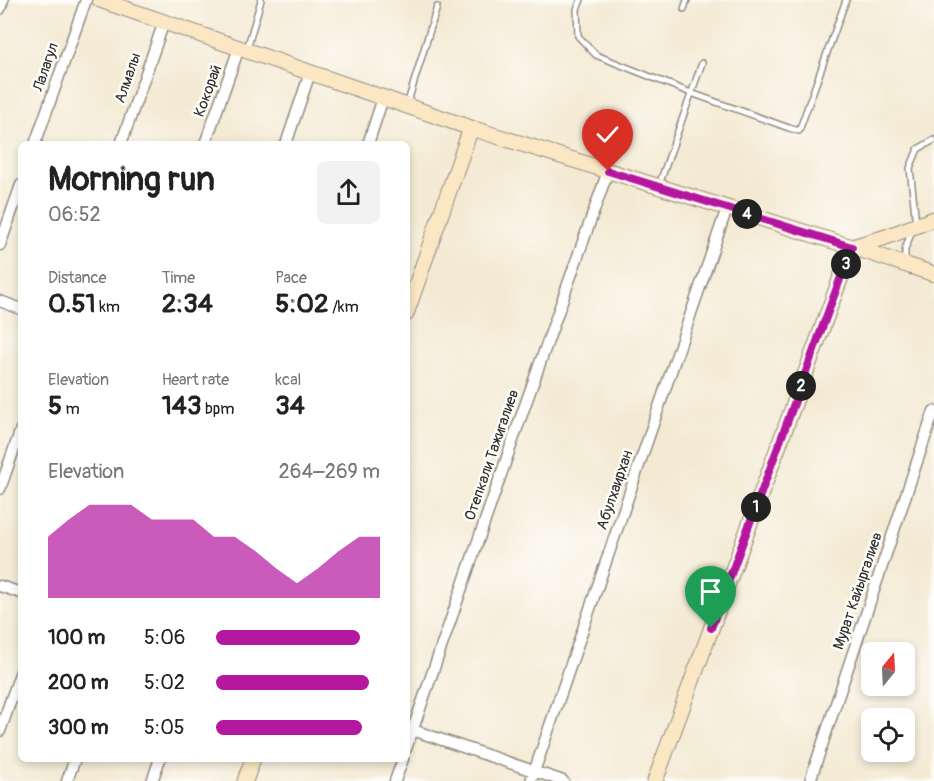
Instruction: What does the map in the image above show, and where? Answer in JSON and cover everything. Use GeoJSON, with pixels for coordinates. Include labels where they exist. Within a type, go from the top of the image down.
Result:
{"type":"FeatureCollection","features":[{"type":"Feature","properties":{"kind":"main road"},"geometry":{"type":"LineString","coordinates":[[100,0],[471,129],[934,274]]}},
{"type":"Feature","properties":{"kind":"main road"},"geometry":{"type":"LineString","coordinates":[[410,303],[471,129]]}},
{"type":"Feature","properties":{"kind":"main road"},"geometry":{"type":"LineString","coordinates":[[852,247],[934,219]]}},
{"type":"Feature","properties":{"kind":"main road"},"geometry":{"type":"LineString","coordinates":[[655,781],[852,247]]}},
{"type":"Feature","properties":{"kind":"main road"},"geometry":{"type":"LineString","coordinates":[[245,781],[252,762]]}},
{"type":"Feature","properties":{"kind":"street"},"geometry":{"type":"LineString","coordinates":[[0,9],[3,0]]}},
{"type":"Feature","properties":{"kind":"street","name":"Лалагул"},"geometry":{"type":"LineString","coordinates":[[36,141],[86,0]]}},
{"type":"Feature","properties":{"kind":"street","name":"Алмалы"},"geometry":{"type":"LineString","coordinates":[[122,141],[164,22]]}},
{"type":"Feature","properties":{"kind":"street","name":"Кокорай"},"geometry":{"type":"LineString","coordinates":[[206,141],[243,50]]}},
{"type":"Feature","properties":{"kind":"street"},"geometry":{"type":"LineString","coordinates":[[287,141],[310,73]]}},
{"type":"Feature","properties":{"kind":"street"},"geometry":{"type":"LineString","coordinates":[[369,141],[383,98]]}},
{"type":"Feature","properties":{"kind":"street","name":"Отепкали Тажигалиев"},"geometry":{"type":"LineString","coordinates":[[410,729],[608,171]]}},
{"type":"Feature","properties":{"kind":"street"},"geometry":{"type":"LineString","coordinates":[[0,245],[18,194]]}},
{"type":"Feature","properties":{"kind":"street","name":"Абулхаирхан"},"geometry":{"type":"LineString","coordinates":[[532,776],[727,208]]}},
{"type":"Feature","properties":{"kind":"street"},"geometry":{"type":"LineString","coordinates":[[0,301],[18,308]]}},
{"type":"Feature","properties":{"kind":"street","name":"Мурат Кайыргалиев"},"geometry":{"type":"LineString","coordinates":[[810,781],[934,411]]}},
{"type":"Feature","properties":{"kind":"street"},"geometry":{"type":"LineString","coordinates":[[0,489],[18,438]]}},
{"type":"Feature","properties":{"kind":"street"},"geometry":{"type":"LineString","coordinates":[[0,586],[18,592]]}},
{"type":"Feature","properties":{"kind":"street"},"geometry":{"type":"LineString","coordinates":[[0,731],[18,680]]}},
{"type":"Feature","properties":{"kind":"street"},"geometry":{"type":"LineString","coordinates":[[410,729],[532,776],[563,781]]}},
{"type":"Feature","properties":{"kind":"street"},"geometry":{"type":"LineString","coordinates":[[67,781],[74,762]]}},
{"type":"Feature","properties":{"kind":"street"},"geometry":{"type":"LineString","coordinates":[[152,781],[159,762]]}},
{"type":"Feature","properties":{"kind":"street"},"geometry":{"type":"LineString","coordinates":[[395,781],[402,762]]}},
{"type":"Feature","properties":{"kind":"lane"},"geometry":{"type":"LineString","coordinates":[[243,50],[261,0]]}},
{"type":"Feature","properties":{"kind":"lane"},"geometry":{"type":"LineString","coordinates":[[581,0],[577,9],[578,36],[596,55],[691,93],[799,130],[846,0]]}},
{"type":"Feature","properties":{"kind":"lane"},"geometry":{"type":"LineString","coordinates":[[684,9],[687,0]]}},
{"type":"Feature","properties":{"kind":"lane"},"geometry":{"type":"LineString","coordinates":[[406,106],[437,7]]}},
{"type":"Feature","properties":{"kind":"lane"},"geometry":{"type":"LineString","coordinates":[[658,187],[702,63]]}},
{"type":"Feature","properties":{"kind":"lane"},"geometry":{"type":"LineString","coordinates":[[906,265],[905,249],[916,226],[910,168],[918,149],[934,140]]}},
{"type":"Feature","properties":{"kind":"route"},"geometry":{"type":"LineString","coordinates":[[608,171],[852,247],[711,628]]}}]}
